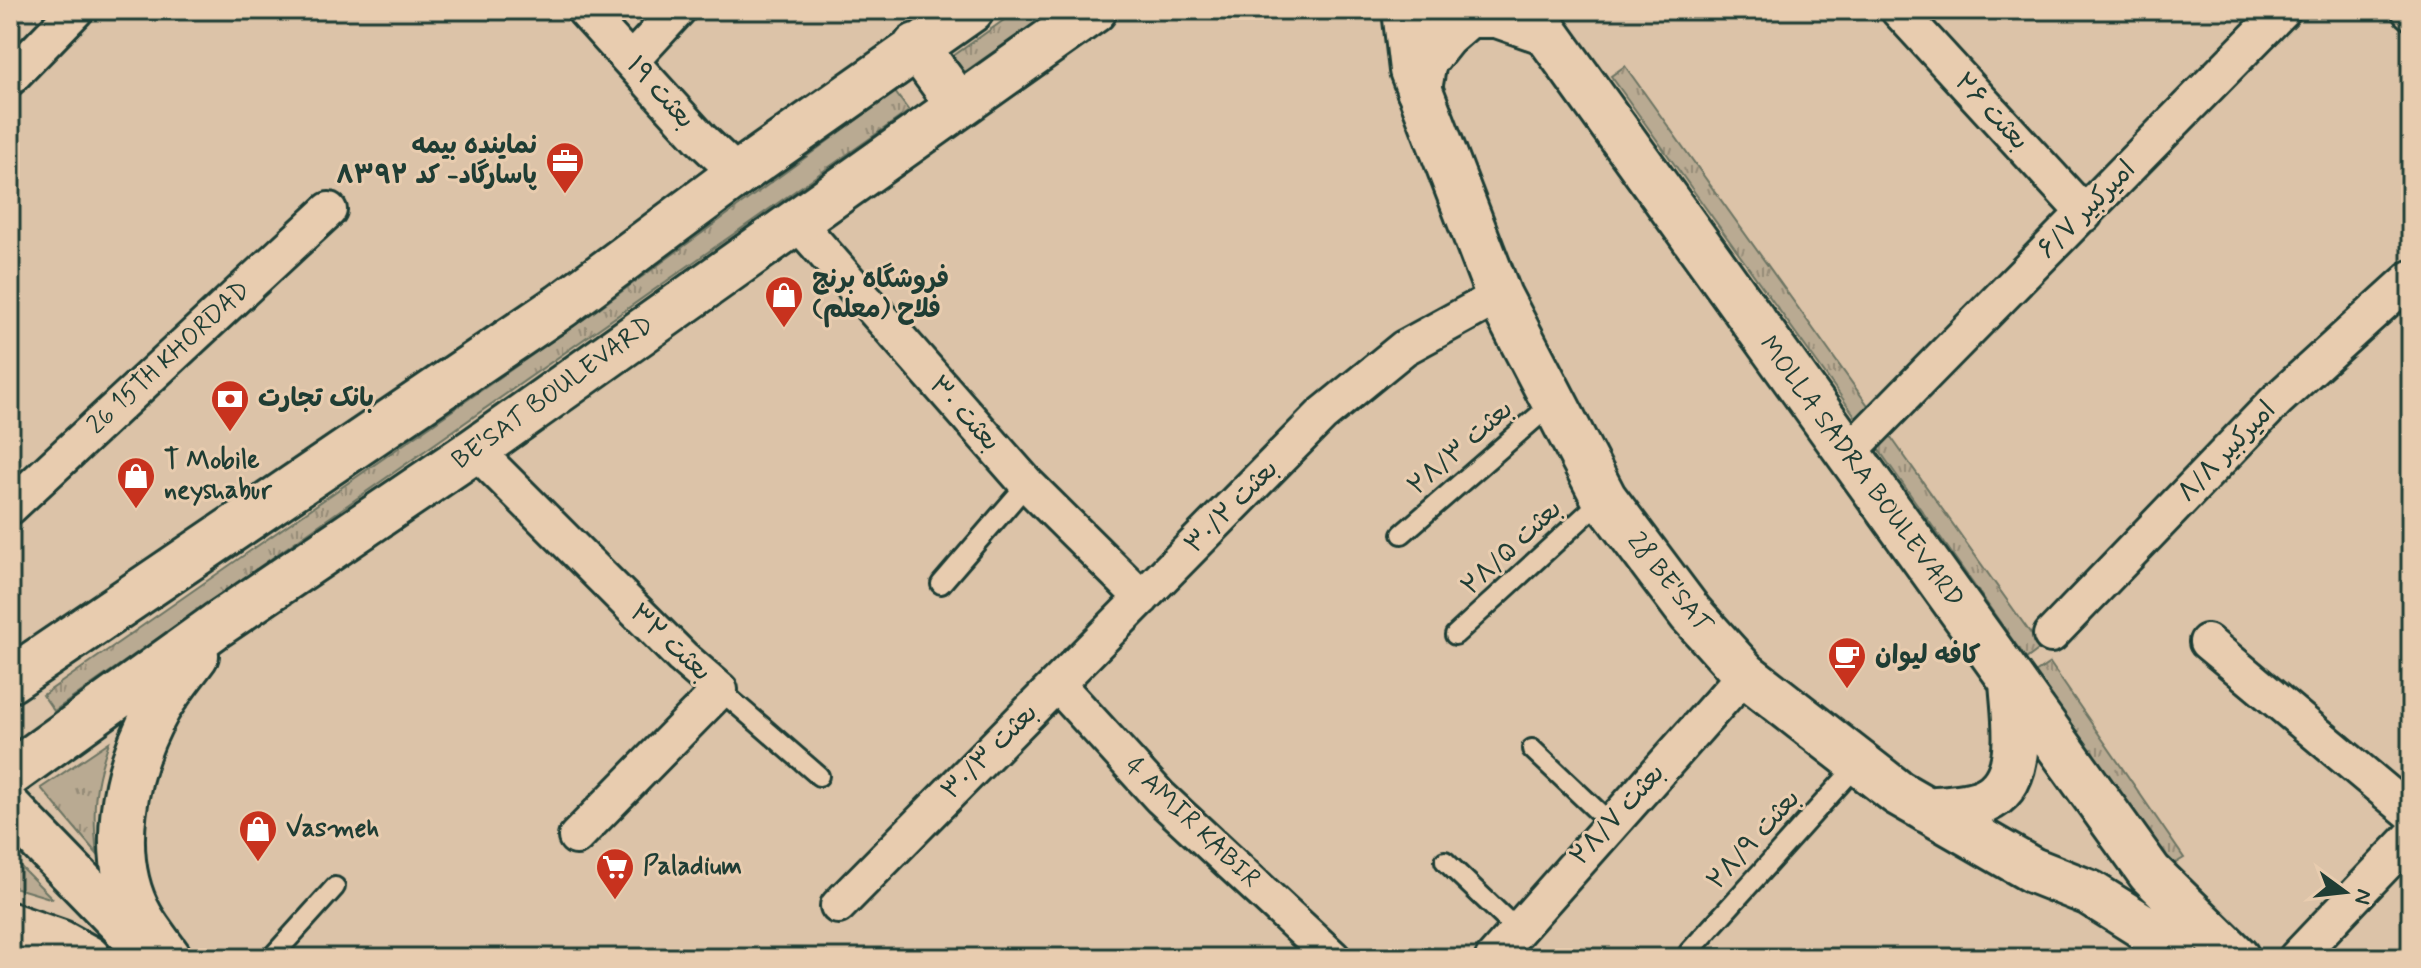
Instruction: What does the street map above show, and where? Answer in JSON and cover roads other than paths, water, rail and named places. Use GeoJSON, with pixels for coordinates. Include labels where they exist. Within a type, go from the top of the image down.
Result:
{"type":"FeatureCollection","features":[{"type":"Feature","properties":{"kind":"main road"},"geometry":{"type":"LineString","coordinates":[[10,680],[561,306],[738,174],[971,10]]}},
{"type":"Feature","properties":{"kind":"main road","name":"BE'SAT BOULEVARD"},"geometry":{"type":"LineString","coordinates":[[10,774],[217,625],[475,450],[1094,10]]}},
{"type":"Feature","properties":{"kind":"main road","name":"28 BE'SAT"},"geometry":{"type":"LineString","coordinates":[[1402,15],[1412,70],[1499,296],[1604,498],[1691,614],[1745,674],[1859,763],[1927,810],[2032,870],[2090,893],[2141,925],[2176,958]]}},
{"type":"Feature","properties":{"kind":"main road"},"geometry":{"type":"LineString","coordinates":[[1419,89],[1424,61],[1444,36],[1468,15],[1497,15],[1538,21]]}},
{"type":"Feature","properties":{"kind":"main road","name":"MOLLA SADRA BOULEVARD"},"geometry":{"type":"LineString","coordinates":[[1538,21],[2150,873],[2237,958]]}},
{"type":"Feature","properties":{"kind":"main road"},"geometry":{"type":"LineString","coordinates":[[916,46],[959,105]]}},
{"type":"Feature","properties":{"kind":"main road"},"geometry":{"type":"LineString","coordinates":[[169,958],[139,916],[123,868],[124,813],[132,765],[157,710],[217,625]]}},
{"type":"Feature","properties":{"kind":"main road"},"geometry":{"type":"LineString","coordinates":[[1927,810],[1981,803],[2001,792],[2012,770],[2015,747],[2012,681]]}},
{"type":"Feature","properties":{"kind":"main road"},"geometry":{"type":"LineString","coordinates":[[10,809],[154,958]]}},
{"type":"Feature","properties":{"kind":"main road"},"geometry":{"type":"LineString","coordinates":[[10,925],[59,942],[88,958]]}},
{"type":"Feature","properties":{"kind":"street"},"geometry":{"type":"LineString","coordinates":[[10,78],[76,10]]}},
{"type":"Feature","properties":{"kind":"street","name":"بعثت ۱۹"},"geometry":{"type":"LineString","coordinates":[[584,10],[701,139],[738,174]]}},
{"type":"Feature","properties":{"kind":"street"},"geometry":{"type":"LineString","coordinates":[[631,61],[678,10]]}},
{"type":"Feature","properties":{"kind":"street","name":"بعثت ۲۶"},"geometry":{"type":"LineString","coordinates":[[1898,10],[2085,214]]}},
{"type":"Feature","properties":{"kind":"street","name":"امیرکبیر ۶/۷"},"geometry":{"type":"LineString","coordinates":[[1847,454],[2283,10]]}},
{"type":"Feature","properties":{"kind":"street","name":"26 15TH KHORDAD"},"geometry":{"type":"LineString","coordinates":[[10,507],[329,210]]}},
{"type":"Feature","properties":{"kind":"street","name":"بعثت ۳۰"},"geometry":{"type":"LineString","coordinates":[[797,222],[1027,484],[1142,598]]}},
{"type":"Feature","properties":{"kind":"street","name":"امیرکبیر ۸/۸"},"geometry":{"type":"LineString","coordinates":[[2051,635],[2277,400],[2411,278]]}},
{"type":"Feature","properties":{"kind":"street","name":"بعثت ۳۰/۲"},"geometry":{"type":"LineString","coordinates":[[1142,598],[1322,415],[1404,348],[1499,296]]}},
{"type":"Feature","properties":{"kind":"street","name":"بعثت ۳۲"},"geometry":{"type":"LineString","coordinates":[[475,450],[682,657],[720,690],[576,837]]}},
{"type":"Feature","properties":{"kind":"street","name":"بعثت ۳۰/۳"},"geometry":{"type":"LineString","coordinates":[[838,906],[1142,598]]}},
{"type":"Feature","properties":{"kind":"street"},"geometry":{"type":"LineString","coordinates":[[2207,642],[2411,813]]}},
{"type":"Feature","properties":{"kind":"street","name":"بعثت ۲۸/۷"},"geometry":{"type":"LineString","coordinates":[[1493,958],[1745,674]]}},
{"type":"Feature","properties":{"kind":"street","name":"4 AMIR KABIR"},"geometry":{"type":"LineString","coordinates":[[1057,684],[1160,797],[1333,958]]}},
{"type":"Feature","properties":{"kind":"street"},"geometry":{"type":"LineString","coordinates":[[2296,958],[2411,837]]}},
{"type":"Feature","properties":{"kind":"lane","name":"بعثت ۲۸/۳"},"geometry":{"type":"LineString","coordinates":[[1402,534],[1555,402]]}},
{"type":"Feature","properties":{"kind":"lane"},"geometry":{"type":"LineString","coordinates":[[941,584],[1027,484]]}},
{"type":"Feature","properties":{"kind":"lane","name":"بعثت ۲۸/۵"},"geometry":{"type":"LineString","coordinates":[[1455,635],[1604,498]]}},
{"type":"Feature","properties":{"kind":"lane"},"geometry":{"type":"LineString","coordinates":[[720,690],[819,776]]}},
{"type":"Feature","properties":{"kind":"lane"},"geometry":{"type":"LineString","coordinates":[[1532,749],[1610,823]]}},
{"type":"Feature","properties":{"kind":"lane","name":"بعثت ۲۸/۹"},"geometry":{"type":"LineString","coordinates":[[1692,955],[1859,763]]}},
{"type":"Feature","properties":{"kind":"lane"},"geometry":{"type":"LineString","coordinates":[[1445,861],[1516,929]]}},
{"type":"Feature","properties":{"kind":"lane"},"geometry":{"type":"LineString","coordinates":[[271,958],[335,887]]}},
{"type":"Feature","properties":{"kind":"place","name":"نماینده بیمه پاسارگاد- کد ۸۳۹۲"},"geometry":{"type":"Point","coordinates":[565,195]}},
{"type":"Feature","properties":{"kind":"place","name":"فروشگاه برنج فلاح (معلم)"},"geometry":{"type":"Point","coordinates":[784,329]}},
{"type":"Feature","properties":{"kind":"place","name":"بانک تجارت"},"geometry":{"type":"Point","coordinates":[230,433]}},
{"type":"Feature","properties":{"kind":"place","name":"T Mobile neyshabur"},"geometry":{"type":"Point","coordinates":[136,510]}},
{"type":"Feature","properties":{"kind":"place","name":"کافه لیوان"},"geometry":{"type":"Point","coordinates":[1847,690]}},
{"type":"Feature","properties":{"kind":"place","name":"Vasmeh"},"geometry":{"type":"Point","coordinates":[258,863]}},
{"type":"Feature","properties":{"kind":"place","name":"Paladium"},"geometry":{"type":"Point","coordinates":[615,901]}}]}
